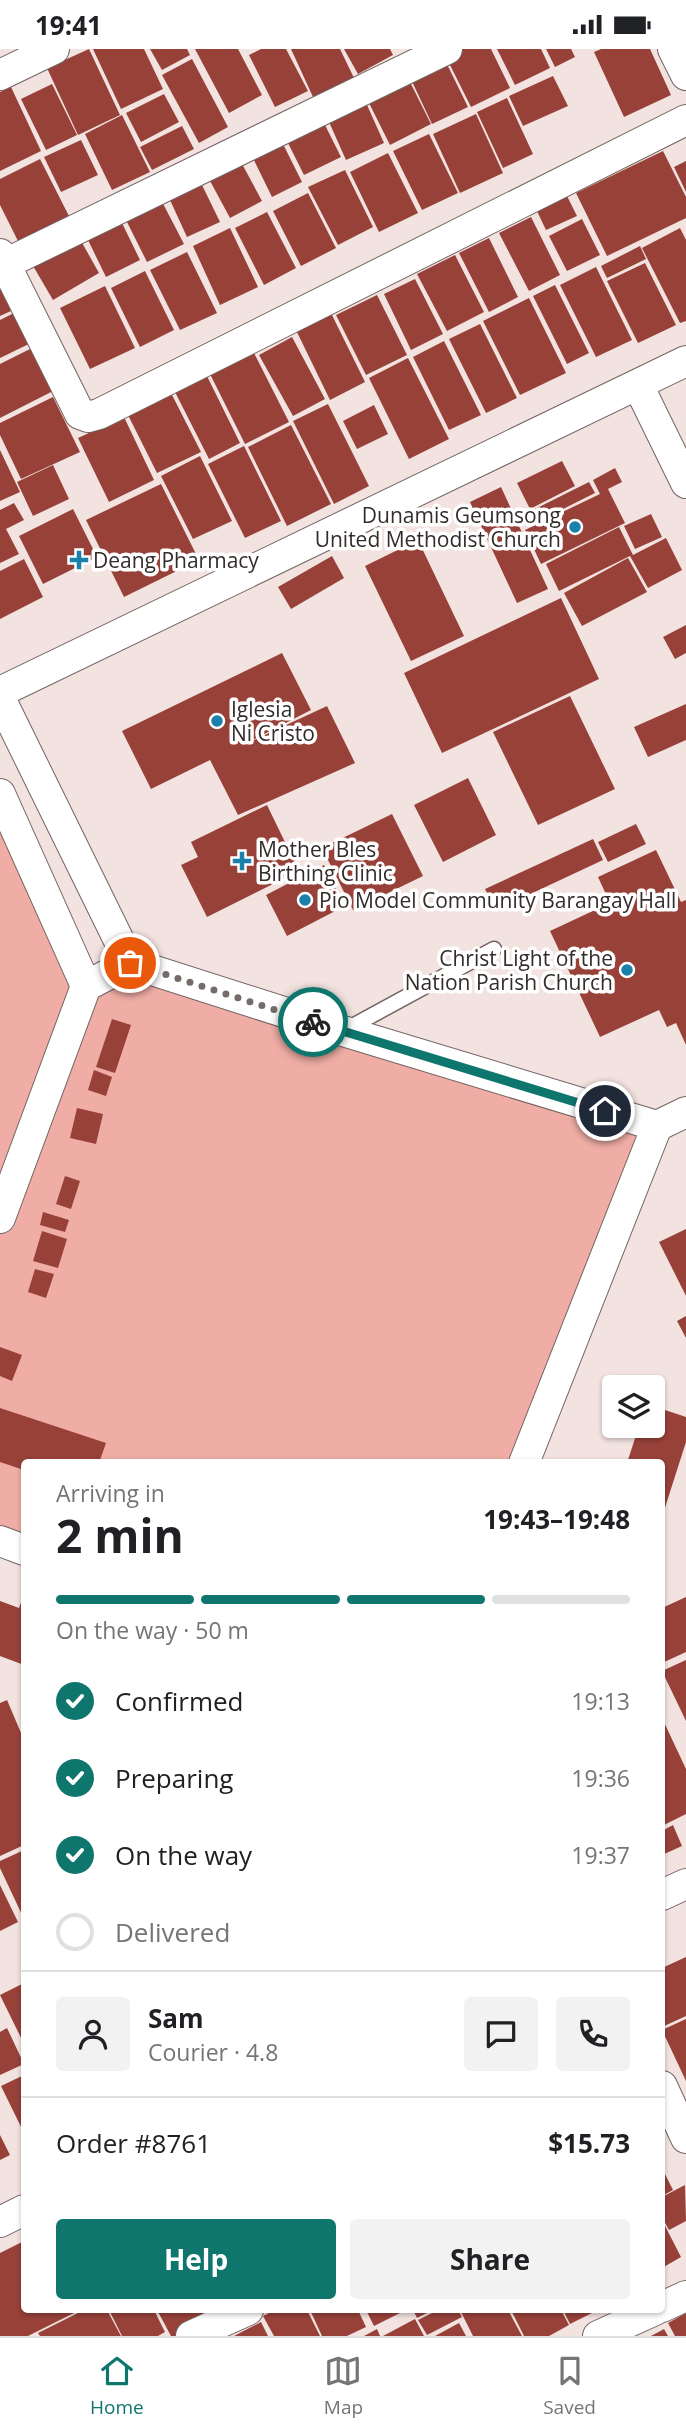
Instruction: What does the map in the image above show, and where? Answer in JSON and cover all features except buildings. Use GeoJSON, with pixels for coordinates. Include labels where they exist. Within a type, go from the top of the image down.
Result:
{"type":"FeatureCollection","features":[{"type":"Feature","properties":{"kind":"street"},"geometry":{"type":"LineString","coordinates":[[0,75],[54,49]]}},
{"type":"Feature","properties":{"kind":"street"},"geometry":{"type":"LineString","coordinates":[[447,49],[3,259],[80,414],[88,417],[99,414],[686,120]]}},
{"type":"Feature","properties":{"kind":"street"},"geometry":{"type":"LineString","coordinates":[[673,49],[686,75]]}},
{"type":"Feature","properties":{"kind":"street"},"geometry":{"type":"LineString","coordinates":[[0,692],[686,361]]}},
{"type":"Feature","properties":{"kind":"street"},"geometry":{"type":"LineString","coordinates":[[638,385],[686,483]]}},
{"type":"Feature","properties":{"kind":"street"},"geometry":{"type":"LineString","coordinates":[[0,698],[130,963]]}},
{"type":"Feature","properties":{"kind":"street"},"geometry":{"type":"LineString","coordinates":[[0,794],[86,986]]}},
{"type":"Feature","properties":{"kind":"street"},"geometry":{"type":"LineString","coordinates":[[0,1218],[86,986],[130,963],[657,1126]]}},
{"type":"Feature","properties":{"kind":"street"},"geometry":{"type":"LineString","coordinates":[[526,1459],[657,1126],[686,1111]]}},
{"type":"Feature","properties":{"kind":"street"},"geometry":{"type":"LineString","coordinates":[[0,1541],[21,1549]]}},
{"type":"Feature","properties":{"kind":"street"},"geometry":{"type":"LineString","coordinates":[[665,1894],[686,1884]]}},
{"type":"Feature","properties":{"kind":"street"},"geometry":{"type":"LineString","coordinates":[[670,2104],[686,2138]]}},
{"type":"Feature","properties":{"kind":"street"},"geometry":{"type":"LineString","coordinates":[[0,2222],[21,2212]]}},
{"type":"Feature","properties":{"kind":"street"},"geometry":{"type":"LineString","coordinates":[[665,2306],[686,2296]]}},
{"type":"Feature","properties":{"kind":"street"},"geometry":{"type":"LineString","coordinates":[[191,2336],[241,2313]]}},
{"type":"Feature","properties":{"kind":"street"},"geometry":{"type":"LineString","coordinates":[[598,2336],[648,2313]]}},
{"type":"Feature","properties":{"kind":"lane"},"geometry":{"type":"LineString","coordinates":[[343,1031],[494,949]]}},
{"type":"Feature","properties":{"kind":"shaded area"},"geometry":{"type":"Polygon","coordinates":[[[0,794],[86,986],[130,963],[657,1126],[526,1459],[21,1459],[21,1549],[0,1541],[0,794]]]}},
{"type":"Feature","properties":{"kind":"way so far"},"geometry":{"type":"LineString","coordinates":[[130,963],[313,1022]]}},
{"type":"Feature","properties":{"kind":"place","name":"Dunamis Geumsong United Methodist Church"},"geometry":{"type":"Point","coordinates":[575,527]}},
{"type":"Feature","properties":{"kind":"place","name":"Deang Pharmacy"},"geometry":{"type":"Point","coordinates":[79,560]}},
{"type":"Feature","properties":{"kind":"place","name":"Iglesia Ni Cristo"},"geometry":{"type":"Point","coordinates":[217,721]}},
{"type":"Feature","properties":{"kind":"place","name":"Mother Bles Birthing Clinic"},"geometry":{"type":"Point","coordinates":[242,861]}},
{"type":"Feature","properties":{"kind":"place","name":"Pio Model Community Barangay Hall"},"geometry":{"type":"Point","coordinates":[305,900]}},
{"type":"Feature","properties":{"kind":"place","name":"Christ Light of the Nation Parish Church"},"geometry":{"type":"Point","coordinates":[627,970]}},
{"type":"Feature","properties":{"kind":"route"},"geometry":{"type":"LineString","coordinates":[[313,1022],[605,1111]]}}]}
